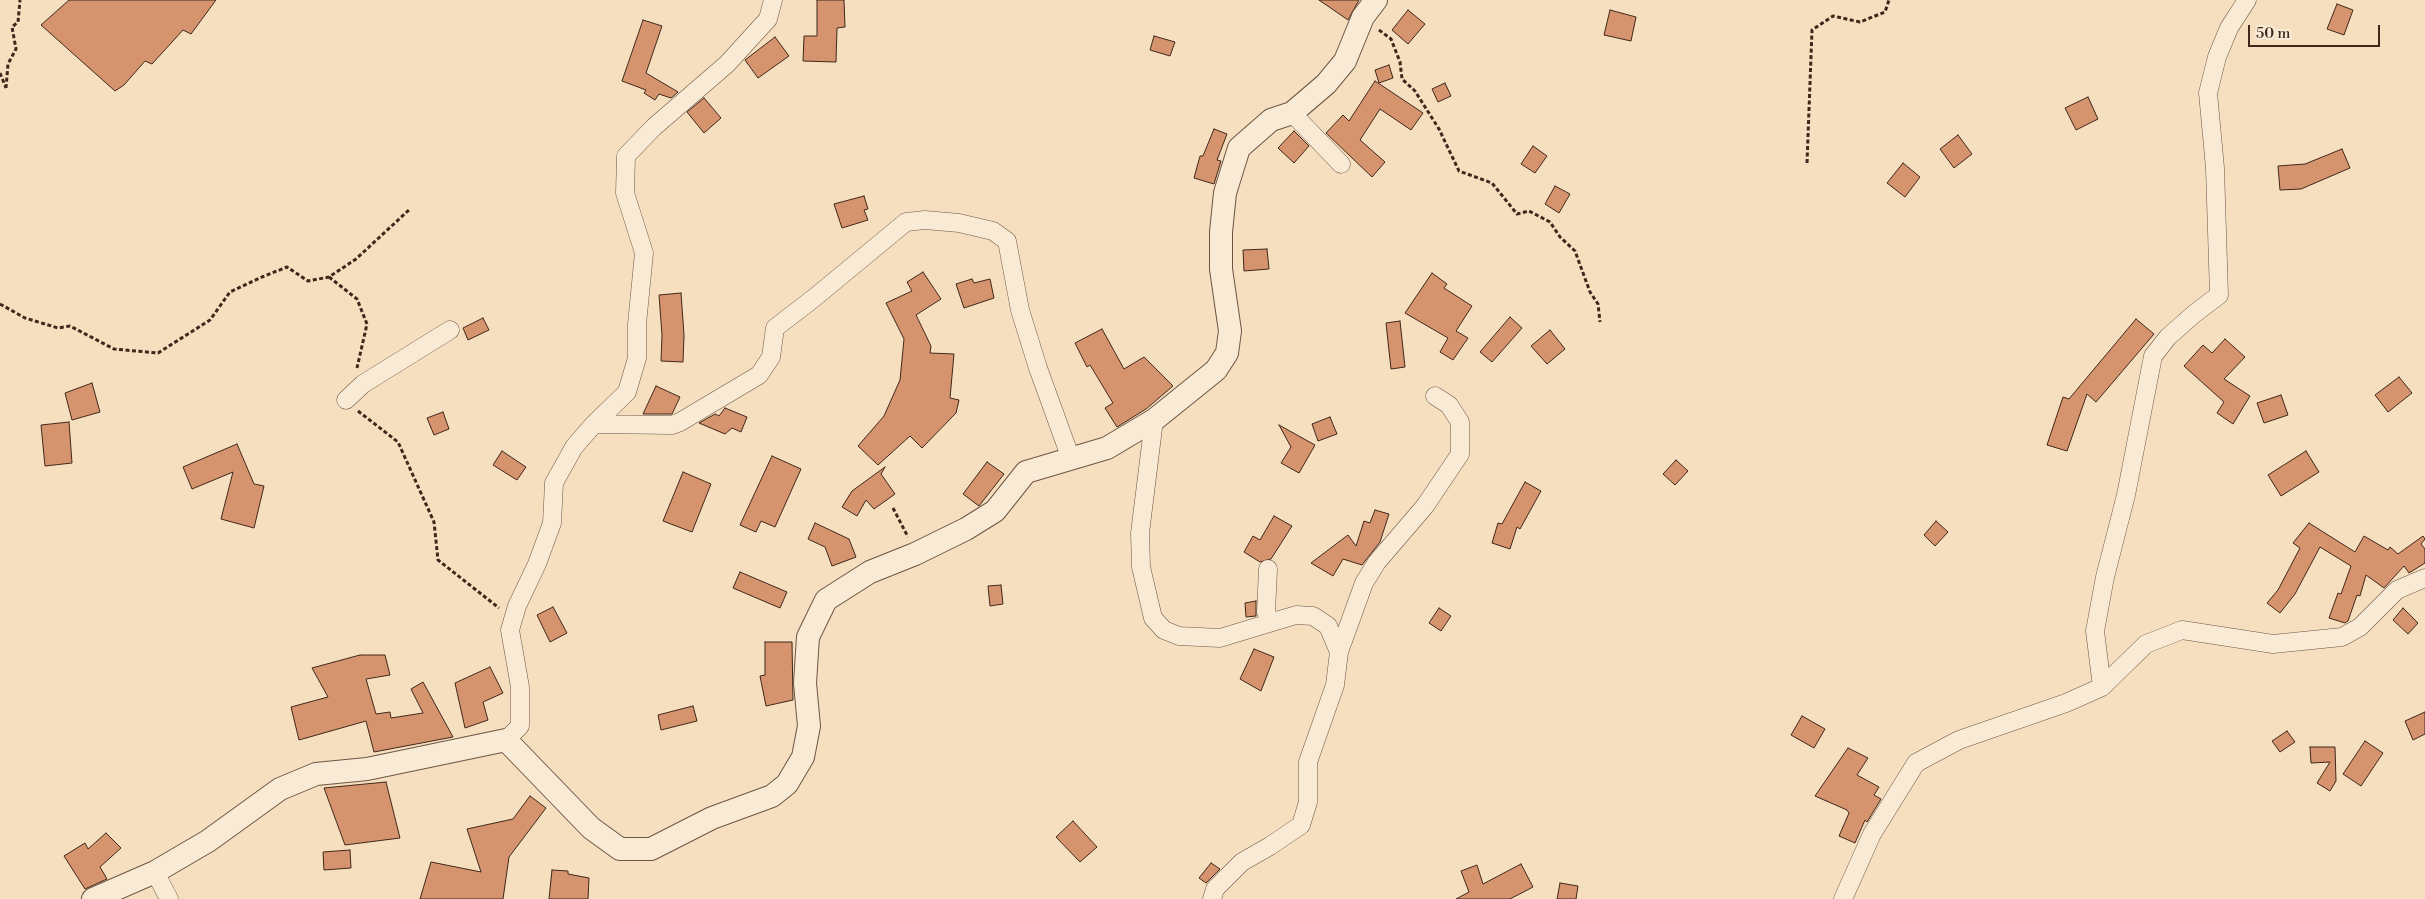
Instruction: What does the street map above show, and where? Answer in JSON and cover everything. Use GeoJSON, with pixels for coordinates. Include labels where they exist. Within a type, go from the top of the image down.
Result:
{"type":"FeatureCollection","features":[{"type":"Feature","properties":{"kind":"street"},"geometry":{"type":"LineString","coordinates":[[93,899],[155,872],[208,841],[280,789],[316,774],[367,769],[506,740],[520,726],[520,687],[510,630],[517,606],[537,564],[552,523],[554,483],[574,447],[594,424],[627,392],[637,358],[637,324],[644,253],[635,230],[625,193],[626,156],[654,127],[727,64],[768,19],[773,0]]}},
{"type":"Feature","properties":{"kind":"street"},"geometry":{"type":"LineString","coordinates":[[2102,686],[2095,631],[2105,577],[2126,495],[2153,356],[2168,337],[2219,295],[2217,283],[2215,168],[2208,93],[2217,57],[2229,28],[2247,0]]}},
{"type":"Feature","properties":{"kind":"street"},"geometry":{"type":"LineString","coordinates":[[506,740],[591,828],[620,849],[651,849],[712,818],[772,796],[787,784],[803,757],[809,726],[805,683],[808,637],[826,600],[870,572],[915,554],[966,530],[995,511],[1026,472],[1107,448],[1154,420],[1216,370],[1227,353],[1230,331],[1220,269],[1225,193],[1239,148],[1271,120],[1292,113],[1326,84],[1345,61],[1370,9]]}},
{"type":"Feature","properties":{"kind":"street"},"geometry":{"type":"LineString","coordinates":[[1292,113],[1341,164]]}},
{"type":"Feature","properties":{"kind":"street"},"geometry":{"type":"LineString","coordinates":[[594,424],[672,425],[759,375],[771,357],[775,328],[906,222],[933,220],[959,223],[992,231],[1007,241],[1020,310],[1038,368],[1072,459]]}},
{"type":"Feature","properties":{"kind":"street"},"geometry":{"type":"LineString","coordinates":[[346,400],[363,384],[450,330]]}},
{"type":"Feature","properties":{"kind":"street"},"geometry":{"type":"LineString","coordinates":[[1212,899],[1215,889],[1242,862],[1301,825],[1308,802],[1308,762],[1335,685],[1339,652],[1364,583],[1377,562],[1406,525],[1426,506],[1460,454],[1460,422],[1449,405],[1435,396]]}},
{"type":"Feature","properties":{"kind":"street"},"geometry":{"type":"LineString","coordinates":[[1154,420],[1140,533],[1141,567],[1153,618],[1164,630],[1179,636],[1220,638],[1296,615],[1313,616],[1328,626],[1339,652]]}},
{"type":"Feature","properties":{"kind":"street"},"geometry":{"type":"LineString","coordinates":[[1268,569],[1266,612],[1271,622]]}},
{"type":"Feature","properties":{"kind":"street"},"geometry":{"type":"LineString","coordinates":[[1842,899],[1872,834],[1916,763],[1959,740],[2066,703],[2102,686],[2146,644],[2182,630],[2273,644],[2342,637],[2360,627],[2397,590],[2425,578]]}},
{"type":"Feature","properties":{"kind":"street"},"geometry":{"type":"LineString","coordinates":[[155,872],[169,899]]}},
{"type":"Feature","properties":{"kind":"path"},"geometry":{"type":"LineString","coordinates":[[0,73],[6,88],[8,64],[16,49],[12,27],[18,22],[20,0]]}},
{"type":"Feature","properties":{"kind":"path"},"geometry":{"type":"LineString","coordinates":[[1807,163],[1812,30],[1833,16],[1860,22],[1885,12],[1890,0]]}},
{"type":"Feature","properties":{"kind":"path"},"geometry":{"type":"LineString","coordinates":[[1370,9],[1391,39],[1400,62],[1402,79],[1415,91],[1438,129],[1459,171],[1492,183],[1517,214],[1529,211],[1550,222],[1575,251],[1590,292],[1598,304],[1600,322]]}},
{"type":"Feature","properties":{"kind":"path"},"geometry":{"type":"LineString","coordinates":[[0,304],[25,318],[58,328],[70,326],[114,349],[158,352],[210,320],[230,292],[262,277],[287,267],[308,281],[329,277],[356,259],[410,209]]}},
{"type":"Feature","properties":{"kind":"path"},"geometry":{"type":"LineString","coordinates":[[329,277],[357,299],[367,324],[356,375],[349,386],[346,400],[398,442],[434,522],[438,560],[504,612],[510,630]]}},
{"type":"Feature","properties":{"kind":"path"},"geometry":{"type":"LineString","coordinates":[[893,508],[915,554]]}},
{"type":"Feature","properties":{"kind":"building"},"geometry":{"type":"Polygon","coordinates":[[[69,0],[216,0],[191,34],[183,30],[152,64],[145,61],[124,85],[115,91],[41,25],[69,0]]]}},
{"type":"Feature","properties":{"kind":"building"},"geometry":{"type":"Polygon","coordinates":[[[817,0],[844,0],[845,27],[837,28],[836,62],[803,61],[804,36],[817,36],[817,0]]]}},
{"type":"Feature","properties":{"kind":"building"},"geometry":{"type":"Polygon","coordinates":[[[1319,0],[1359,0],[1348,20],[1319,0]]]}},
{"type":"Feature","properties":{"kind":"building"},"geometry":{"type":"Polygon","coordinates":[[[2337,4],[2353,10],[2344,35],[2327,29],[2337,4]]]}},
{"type":"Feature","properties":{"kind":"building"},"geometry":{"type":"Polygon","coordinates":[[[1408,10],[1425,24],[1408,44],[1392,30],[1408,10]]]}},
{"type":"Feature","properties":{"kind":"building"},"geometry":{"type":"Polygon","coordinates":[[[1610,10],[1636,17],[1631,41],[1604,35],[1610,10]]]}},
{"type":"Feature","properties":{"kind":"building"},"geometry":{"type":"Polygon","coordinates":[[[643,20],[662,26],[646,73],[678,92],[671,98],[659,94],[655,100],[644,93],[646,90],[622,81],[643,20]]]}},
{"type":"Feature","properties":{"kind":"building"},"geometry":{"type":"Polygon","coordinates":[[[1154,36],[1175,42],[1170,56],[1150,50],[1154,36]]]}},
{"type":"Feature","properties":{"kind":"building"},"geometry":{"type":"Polygon","coordinates":[[[775,37],[789,56],[758,78],[745,60],[775,37]]]}},
{"type":"Feature","properties":{"kind":"building"},"geometry":{"type":"Polygon","coordinates":[[[1389,65],[1393,78],[1379,83],[1375,70],[1389,65]]]}},
{"type":"Feature","properties":{"kind":"building"},"geometry":{"type":"Polygon","coordinates":[[[1375,81],[1423,113],[1411,130],[1380,109],[1360,140],[1385,162],[1372,177],[1326,133],[1343,115],[1349,121],[1375,81]]]}},
{"type":"Feature","properties":{"kind":"building"},"geometry":{"type":"Polygon","coordinates":[[[1445,83],[1451,96],[1438,102],[1432,89],[1445,83]]]}},
{"type":"Feature","properties":{"kind":"building"},"geometry":{"type":"Polygon","coordinates":[[[2088,97],[2098,119],[2076,130],[2065,108],[2088,97]]]}},
{"type":"Feature","properties":{"kind":"building"},"geometry":{"type":"Polygon","coordinates":[[[704,98],[721,118],[704,133],[687,112],[704,98]]]}},
{"type":"Feature","properties":{"kind":"building"},"geometry":{"type":"Polygon","coordinates":[[[1214,129],[1227,134],[1217,160],[1221,161],[1214,184],[1194,178],[1200,156],[1203,156],[1214,129]]]}},
{"type":"Feature","properties":{"kind":"building"},"geometry":{"type":"Polygon","coordinates":[[[1294,131],[1309,146],[1294,163],[1278,148],[1294,131]]]}},
{"type":"Feature","properties":{"kind":"building"},"geometry":{"type":"Polygon","coordinates":[[[1958,135],[1972,154],[1954,168],[1940,149],[1958,135]]]}},
{"type":"Feature","properties":{"kind":"building"},"geometry":{"type":"Polygon","coordinates":[[[1533,146],[1547,156],[1535,173],[1521,164],[1533,146]]]}},
{"type":"Feature","properties":{"kind":"building"},"geometry":{"type":"Polygon","coordinates":[[[2342,149],[2350,168],[2301,189],[2280,190],[2278,166],[2305,164],[2342,149]]]}},
{"type":"Feature","properties":{"kind":"building"},"geometry":{"type":"Polygon","coordinates":[[[1903,163],[1920,177],[1905,197],[1887,183],[1903,163]]]}},
{"type":"Feature","properties":{"kind":"building"},"geometry":{"type":"Polygon","coordinates":[[[1555,186],[1570,194],[1559,213],[1545,204],[1555,186]]]}},
{"type":"Feature","properties":{"kind":"building"},"geometry":{"type":"Polygon","coordinates":[[[864,196],[868,209],[864,210],[868,220],[842,228],[834,204],[864,196]]]}},
{"type":"Feature","properties":{"kind":"building"},"geometry":{"type":"Polygon","coordinates":[[[1267,249],[1269,269],[1244,271],[1243,250],[1267,249]]]}},
{"type":"Feature","properties":{"kind":"building"},"geometry":{"type":"Polygon","coordinates":[[[923,272],[941,299],[916,315],[931,346],[930,353],[954,354],[950,398],[959,400],[956,413],[922,448],[910,436],[878,465],[858,446],[884,416],[900,380],[904,339],[886,303],[912,291],[907,282],[923,272]]]}},
{"type":"Feature","properties":{"kind":"building"},"geometry":{"type":"Polygon","coordinates":[[[1432,273],[1447,284],[1444,288],[1472,306],[1456,331],[1468,338],[1453,360],[1440,352],[1448,338],[1405,313],[1432,273]]]}},
{"type":"Feature","properties":{"kind":"building"},"geometry":{"type":"Polygon","coordinates":[[[972,279],[974,283],[990,279],[994,298],[964,308],[956,284],[972,279]]]}},
{"type":"Feature","properties":{"kind":"building"},"geometry":{"type":"Polygon","coordinates":[[[681,293],[684,335],[683,362],[661,361],[662,335],[659,295],[681,293]]]}},
{"type":"Feature","properties":{"kind":"building"},"geometry":{"type":"Polygon","coordinates":[[[1510,317],[1522,328],[1492,362],[1480,352],[1510,317]]]}},
{"type":"Feature","properties":{"kind":"building"},"geometry":{"type":"Polygon","coordinates":[[[483,318],[489,330],[468,340],[463,328],[483,318]]]}},
{"type":"Feature","properties":{"kind":"building"},"geometry":{"type":"Polygon","coordinates":[[[2136,319],[2154,334],[2096,402],[2087,394],[2067,451],[2047,445],[2063,397],[2069,399],[2136,319]]]}},
{"type":"Feature","properties":{"kind":"building"},"geometry":{"type":"Polygon","coordinates":[[[1400,321],[1405,367],[1391,369],[1386,323],[1400,321]]]}},
{"type":"Feature","properties":{"kind":"building"},"geometry":{"type":"Polygon","coordinates":[[[1102,329],[1124,369],[1144,357],[1173,386],[1146,409],[1117,427],[1105,408],[1113,403],[1090,365],[1087,367],[1075,343],[1102,329]]]}},
{"type":"Feature","properties":{"kind":"building"},"geometry":{"type":"Polygon","coordinates":[[[1550,330],[1565,349],[1547,364],[1531,346],[1550,330]]]}},
{"type":"Feature","properties":{"kind":"building"},"geometry":{"type":"Polygon","coordinates":[[[2225,339],[2245,357],[2224,379],[2250,396],[2233,424],[2217,413],[2224,402],[2184,366],[2203,345],[2212,353],[2225,339]]]}},
{"type":"Feature","properties":{"kind":"building"},"geometry":{"type":"Polygon","coordinates":[[[2399,377],[2412,393],[2388,412],[2375,395],[2399,377]]]}},
{"type":"Feature","properties":{"kind":"building"},"geometry":{"type":"Polygon","coordinates":[[[92,383],[100,412],[72,420],[65,393],[92,383]]]}},
{"type":"Feature","properties":{"kind":"building"},"geometry":{"type":"Polygon","coordinates":[[[656,386],[680,397],[672,414],[643,414],[656,386]]]}},
{"type":"Feature","properties":{"kind":"building"},"geometry":{"type":"Polygon","coordinates":[[[2281,395],[2288,415],[2264,423],[2257,403],[2281,395]]]}},
{"type":"Feature","properties":{"kind":"building"},"geometry":{"type":"Polygon","coordinates":[[[725,408],[747,417],[741,432],[732,428],[725,434],[699,423],[715,414],[719,416],[725,408]]]}},
{"type":"Feature","properties":{"kind":"building"},"geometry":{"type":"Polygon","coordinates":[[[443,412],[449,429],[434,435],[427,418],[443,412]]]}},
{"type":"Feature","properties":{"kind":"building"},"geometry":{"type":"Polygon","coordinates":[[[1330,417],[1337,434],[1318,441],[1312,424],[1330,417]]]}},
{"type":"Feature","properties":{"kind":"building"},"geometry":{"type":"Polygon","coordinates":[[[69,422],[72,463],[45,466],[41,425],[69,422]]]}},
{"type":"Feature","properties":{"kind":"building"},"geometry":{"type":"Polygon","coordinates":[[[1279,425],[1315,445],[1299,473],[1281,463],[1291,447],[1279,425]]]}},
{"type":"Feature","properties":{"kind":"building"},"geometry":{"type":"Polygon","coordinates":[[[237,444],[254,484],[264,486],[254,528],[221,519],[233,472],[192,489],[183,467],[237,444]]]}},
{"type":"Feature","properties":{"kind":"building"},"geometry":{"type":"Polygon","coordinates":[[[502,451],[526,467],[517,480],[493,465],[502,451]]]}},
{"type":"Feature","properties":{"kind":"building"},"geometry":{"type":"Polygon","coordinates":[[[2306,451],[2319,472],[2281,496],[2268,475],[2306,451]]]}},
{"type":"Feature","properties":{"kind":"building"},"geometry":{"type":"Polygon","coordinates":[[[772,456],[801,469],[775,527],[761,521],[756,532],[740,525],[772,456]]]}},
{"type":"Feature","properties":{"kind":"building"},"geometry":{"type":"Polygon","coordinates":[[[1676,460],[1688,471],[1675,485],[1663,474],[1676,460]]]}},
{"type":"Feature","properties":{"kind":"building"},"geometry":{"type":"Polygon","coordinates":[[[987,462],[1004,474],[979,506],[963,494],[987,462]]]}},
{"type":"Feature","properties":{"kind":"building"},"geometry":{"type":"Polygon","coordinates":[[[885,467],[881,474],[895,494],[874,509],[866,500],[857,516],[842,507],[852,491],[885,467]]]}},
{"type":"Feature","properties":{"kind":"building"},"geometry":{"type":"Polygon","coordinates":[[[683,472],[711,484],[692,532],[663,521],[683,472]]]}},
{"type":"Feature","properties":{"kind":"building"},"geometry":{"type":"Polygon","coordinates":[[[1525,482],[1541,491],[1520,529],[1517,527],[1510,549],[1492,543],[1498,523],[1502,524],[1525,482]]]}},
{"type":"Feature","properties":{"kind":"building"},"geometry":{"type":"Polygon","coordinates":[[[1375,510],[1389,514],[1380,542],[1362,565],[1343,559],[1333,576],[1311,563],[1348,535],[1356,546],[1364,521],[1370,523],[1375,510]]]}},
{"type":"Feature","properties":{"kind":"building"},"geometry":{"type":"Polygon","coordinates":[[[1274,516],[1292,526],[1271,559],[1260,562],[1244,552],[1253,536],[1260,540],[1274,516]]]}},
{"type":"Feature","properties":{"kind":"building"},"geometry":{"type":"Polygon","coordinates":[[[1936,521],[1948,532],[1935,546],[1924,535],[1936,521]]]}},
{"type":"Feature","properties":{"kind":"building"},"geometry":{"type":"Polygon","coordinates":[[[815,523],[849,539],[856,557],[832,566],[825,547],[808,539],[815,523]]]}},
{"type":"Feature","properties":{"kind":"building"},"geometry":{"type":"Polygon","coordinates":[[[2309,523],[2355,552],[2364,536],[2388,550],[2390,547],[2398,554],[2423,536],[2425,539],[2421,544],[2425,549],[2425,563],[2409,573],[2404,566],[2384,588],[2366,575],[2360,596],[2357,595],[2348,621],[2345,623],[2329,618],[2338,593],[2341,594],[2351,566],[2320,547],[2295,594],[2280,613],[2267,603],[2278,590],[2300,548],[2293,543],[2309,523]]]}},
{"type":"Feature","properties":{"kind":"building"},"geometry":{"type":"Polygon","coordinates":[[[740,572],[787,592],[780,608],[733,588],[740,572]]]}},
{"type":"Feature","properties":{"kind":"building"},"geometry":{"type":"Polygon","coordinates":[[[1001,585],[1003,604],[990,606],[988,586],[1001,585]]]}},
{"type":"Feature","properties":{"kind":"building"},"geometry":{"type":"Polygon","coordinates":[[[1256,601],[1256,616],[1246,617],[1245,603],[1256,601]]]}},
{"type":"Feature","properties":{"kind":"building"},"geometry":{"type":"Polygon","coordinates":[[[553,607],[567,633],[550,642],[537,615],[553,607]]]}},
{"type":"Feature","properties":{"kind":"building"},"geometry":{"type":"Polygon","coordinates":[[[1439,608],[1451,616],[1441,631],[1429,623],[1439,608]]]}},
{"type":"Feature","properties":{"kind":"building"},"geometry":{"type":"Polygon","coordinates":[[[2403,608],[2418,623],[2408,634],[2393,620],[2403,608]]]}},
{"type":"Feature","properties":{"kind":"building"},"geometry":{"type":"Polygon","coordinates":[[[765,642],[792,642],[793,700],[766,706],[760,676],[765,675],[765,642]]]}},
{"type":"Feature","properties":{"kind":"building"},"geometry":{"type":"Polygon","coordinates":[[[1254,649],[1274,657],[1261,691],[1240,679],[1254,649]]]}},
{"type":"Feature","properties":{"kind":"building"},"geometry":{"type":"Polygon","coordinates":[[[360,655],[385,655],[390,675],[366,679],[376,714],[390,712],[391,718],[423,713],[411,689],[423,682],[453,737],[374,752],[366,721],[299,740],[291,707],[328,697],[312,668],[360,655]]]}},
{"type":"Feature","properties":{"kind":"building"},"geometry":{"type":"Polygon","coordinates":[[[490,667],[503,693],[483,702],[488,720],[465,728],[455,683],[490,667]]]}},
{"type":"Feature","properties":{"kind":"building"},"geometry":{"type":"Polygon","coordinates":[[[693,706],[697,721],[661,730],[658,715],[693,706]]]}},
{"type":"Feature","properties":{"kind":"building"},"geometry":{"type":"Polygon","coordinates":[[[2425,712],[2425,734],[2413,740],[2405,721],[2425,712]]]}},
{"type":"Feature","properties":{"kind":"building"},"geometry":{"type":"Polygon","coordinates":[[[1802,716],[1825,729],[1814,748],[1791,735],[1802,716]]]}},
{"type":"Feature","properties":{"kind":"building"},"geometry":{"type":"Polygon","coordinates":[[[2287,731],[2295,742],[2280,752],[2272,741],[2287,731]]]}},
{"type":"Feature","properties":{"kind":"building"},"geometry":{"type":"Polygon","coordinates":[[[2365,741],[2383,753],[2361,786],[2343,774],[2365,741]]]}},
{"type":"Feature","properties":{"kind":"building"},"geometry":{"type":"Polygon","coordinates":[[[2310,747],[2335,747],[2336,781],[2330,791],[2317,783],[2330,762],[2311,763],[2310,747]]]}},
{"type":"Feature","properties":{"kind":"building"},"geometry":{"type":"Polygon","coordinates":[[[1848,748],[1868,758],[1857,775],[1879,787],[1874,795],[1881,799],[1867,822],[1865,820],[1855,843],[1839,836],[1849,813],[1847,810],[1815,796],[1848,748]]]}},
{"type":"Feature","properties":{"kind":"building"},"geometry":{"type":"Polygon","coordinates":[[[386,782],[400,838],[345,845],[324,788],[386,782]]]}},
{"type":"Feature","properties":{"kind":"building"},"geometry":{"type":"Polygon","coordinates":[[[530,796],[546,808],[509,857],[503,899],[420,899],[431,862],[481,872],[467,829],[513,819],[530,796]]]}},
{"type":"Feature","properties":{"kind":"building"},"geometry":{"type":"Polygon","coordinates":[[[1073,821],[1097,847],[1080,862],[1056,837],[1073,821]]]}},
{"type":"Feature","properties":{"kind":"building"},"geometry":{"type":"Polygon","coordinates":[[[106,833],[121,848],[100,867],[107,879],[85,889],[64,856],[85,843],[88,849],[106,833]]]}},
{"type":"Feature","properties":{"kind":"building"},"geometry":{"type":"Polygon","coordinates":[[[350,850],[351,868],[324,870],[323,852],[350,850]]]}},
{"type":"Feature","properties":{"kind":"building"},"geometry":{"type":"Polygon","coordinates":[[[1211,863],[1220,869],[1206,883],[1199,878],[1211,863]]]}},
{"type":"Feature","properties":{"kind":"building"},"geometry":{"type":"Polygon","coordinates":[[[1521,864],[1533,887],[1510,899],[1456,899],[1469,892],[1461,871],[1477,865],[1483,884],[1521,864]]]}},
{"type":"Feature","properties":{"kind":"building"},"geometry":{"type":"Polygon","coordinates":[[[552,870],[568,871],[568,874],[589,878],[588,899],[549,899],[552,870]]]}},
{"type":"Feature","properties":{"kind":"building"},"geometry":{"type":"Polygon","coordinates":[[[1560,883],[1578,886],[1576,899],[1557,899],[1560,883]]]}}]}
